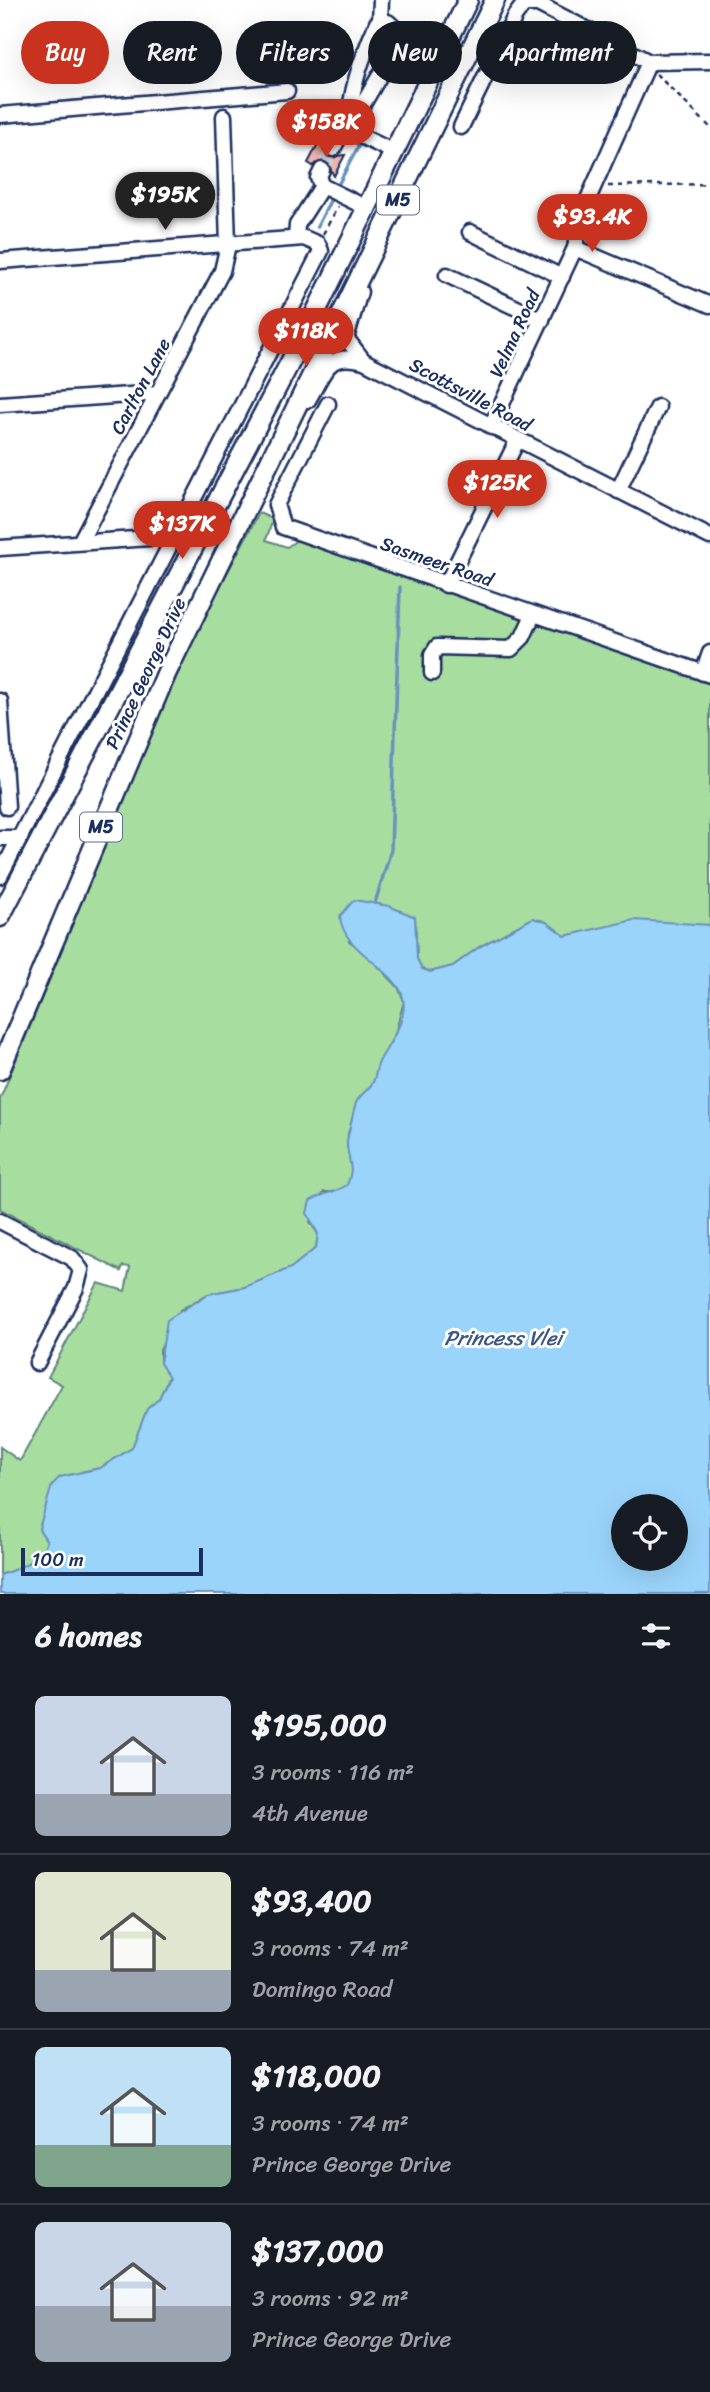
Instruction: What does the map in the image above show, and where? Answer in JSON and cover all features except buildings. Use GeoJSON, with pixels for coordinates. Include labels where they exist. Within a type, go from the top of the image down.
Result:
{"type":"FeatureCollection","features":[{"type":"Feature","properties":{"kind":"main road"},"geometry":{"type":"LineString","coordinates":[[445,21],[453,0]]}},
{"type":"Feature","properties":{"kind":"main road","name":"Prince George Drive"},"geometry":{"type":"LineString","coordinates":[[458,21],[468,0]]}},
{"type":"Feature","properties":{"kind":"main road","name":"Prince George Drive"},"geometry":{"type":"LineString","coordinates":[[0,1070],[143,726],[181,642],[495,0]]}},
{"type":"Feature","properties":{"kind":"main road","name":"Prince George Drive"},"geometry":{"type":"LineString","coordinates":[[0,917],[428,84]]}},
{"type":"Feature","properties":{"kind":"street"},"geometry":{"type":"LineString","coordinates":[[380,21],[381,0]]}},
{"type":"Feature","properties":{"kind":"street"},"geometry":{"type":"LineString","coordinates":[[461,127],[515,16],[524,4],[538,4],[652,68],[710,61]]}},
{"type":"Feature","properties":{"kind":"street"},"geometry":{"type":"LineString","coordinates":[[368,47],[351,107],[351,125],[394,152]]}},
{"type":"Feature","properties":{"kind":"street","name":"Velma Road"},"geometry":{"type":"LineString","coordinates":[[491,427],[575,248],[577,226],[594,186],[652,68]]}},
{"type":"Feature","properties":{"kind":"street"},"geometry":{"type":"LineString","coordinates":[[333,149],[375,84]]}},
{"type":"Feature","properties":{"kind":"street"},"geometry":{"type":"LineString","coordinates":[[0,115],[287,91]]}},
{"type":"Feature","properties":{"kind":"street","name":"Carlton Lane"},"geometry":{"type":"LineString","coordinates":[[80,542],[222,271],[228,245],[224,116]]}},
{"type":"Feature","properties":{"kind":"street"},"geometry":{"type":"LineString","coordinates":[[322,170],[318,178],[322,186],[367,208]]}},
{"type":"Feature","properties":{"kind":"street"},"geometry":{"type":"LineString","coordinates":[[296,238],[297,225],[322,186]]}},
{"type":"Feature","properties":{"kind":"street"},"geometry":{"type":"LineString","coordinates":[[470,232],[562,277]]}},
{"type":"Feature","properties":{"kind":"street"},"geometry":{"type":"LineString","coordinates":[[0,261],[296,238],[320,239],[321,251],[0,876]]}},
{"type":"Feature","properties":{"kind":"street"},"geometry":{"type":"LineString","coordinates":[[575,248],[710,305]]}},
{"type":"Feature","properties":{"kind":"street","name":"Scottsville Road"},"geometry":{"type":"LineString","coordinates":[[367,264],[359,298],[345,332],[347,343],[364,361],[710,537]]}},
{"type":"Feature","properties":{"kind":"street"},"geometry":{"type":"LineString","coordinates":[[447,275],[541,320]]}},
{"type":"Feature","properties":{"kind":"street"},"geometry":{"type":"LineString","coordinates":[[281,442],[332,361],[342,357],[364,361]]}},
{"type":"Feature","properties":{"kind":"street"},"geometry":{"type":"LineString","coordinates":[[0,404],[158,393]]}},
{"type":"Feature","properties":{"kind":"street","name":"Sasmeer Road"},"geometry":{"type":"LineString","coordinates":[[328,404],[277,499],[276,509],[280,523],[288,530],[707,674]]}},
{"type":"Feature","properties":{"kind":"street"},"geometry":{"type":"LineString","coordinates":[[618,491],[658,407]]}},
{"type":"Feature","properties":{"kind":"street"},"geometry":{"type":"LineString","coordinates":[[446,585],[517,441]]}},
{"type":"Feature","properties":{"kind":"street"},"geometry":{"type":"LineString","coordinates":[[0,548],[166,537],[173,540]]}},
{"type":"Feature","properties":{"kind":"street"},"geometry":{"type":"LineString","coordinates":[[432,673],[433,652],[437,647],[511,649],[523,637],[533,615]]}},
{"type":"Feature","properties":{"kind":"street"},"geometry":{"type":"LineString","coordinates":[[707,674],[710,653]]}},
{"type":"Feature","properties":{"kind":"street"},"geometry":{"type":"LineString","coordinates":[[0,701],[7,807]]}},
{"type":"Feature","properties":{"kind":"street"},"geometry":{"type":"LineString","coordinates":[[0,838],[20,838]]}},
{"type":"Feature","properties":{"kind":"street"},"geometry":{"type":"LineString","coordinates":[[0,1221],[72,1258],[81,1270],[76,1288],[37,1363]]}},
{"type":"Feature","properties":{"kind":"path"},"geometry":{"type":"LineString","coordinates":[[652,68],[710,127]]}},
{"type":"Feature","properties":{"kind":"path"},"geometry":{"type":"LineString","coordinates":[[594,186],[710,184]]}},
{"type":"Feature","properties":{"kind":"path"},"geometry":{"type":"LineString","coordinates":[[320,239],[338,205]]}},
{"type":"Feature","properties":{"kind":"green space"},"geometry":{"type":"Polygon","coordinates":[[[259,513],[273,519],[266,540],[287,547],[297,540],[710,681],[710,925],[601,928],[565,936],[546,922],[533,918],[479,947],[453,966],[430,972],[422,969],[417,959],[415,917],[375,903],[349,941],[364,951],[398,987],[404,1001],[395,1034],[379,1064],[373,1083],[356,1103],[355,1117],[348,1133],[347,1146],[353,1171],[347,1186],[336,1192],[324,1192],[310,1222],[318,1234],[316,1248],[291,1268],[245,1287],[208,1294],[180,1310],[160,1350],[160,1363],[169,1376],[159,1399],[147,1409],[132,1448],[100,1468],[81,1472],[43,1516],[39,1529],[47,1541],[40,1553],[21,1567],[0,1575],[0,1447],[20,1461],[62,1385],[48,1377],[98,1283],[125,1291],[130,1267],[123,1266],[121,1271],[0,1209],[0,1099],[150,736],[200,624],[259,513]]]}},
{"type":"Feature","properties":{"kind":"water","name":"Princess Vlei"},"geometry":{"type":"Polygon","coordinates":[[[354,900],[389,906],[415,917],[417,959],[422,969],[430,972],[453,966],[479,947],[533,918],[546,922],[565,936],[634,920],[710,925],[710,1594],[0,1594],[0,1575],[35,1558],[47,1541],[39,1529],[52,1485],[60,1477],[100,1468],[132,1448],[147,1409],[159,1399],[169,1377],[160,1363],[167,1320],[208,1294],[245,1287],[291,1268],[316,1248],[318,1234],[307,1213],[310,1201],[347,1185],[351,1169],[347,1141],[356,1103],[373,1082],[379,1062],[399,1026],[404,1007],[399,988],[348,938],[340,916],[354,900]]]}},
{"type":"Feature","properties":{"kind":"waterway"},"geometry":{"type":"LineString","coordinates":[[339,183],[359,145]]}},
{"type":"Feature","properties":{"kind":"waterway"},"geometry":{"type":"LineString","coordinates":[[317,227],[331,199]]}},
{"type":"Feature","properties":{"kind":"waterway"},"geometry":{"type":"LineString","coordinates":[[375,903],[391,850],[400,587]]}},
{"type":"Feature","properties":{"kind":"tunnel"},"geometry":{"type":"LineString","coordinates":[[322,170],[333,149]]}}]}
